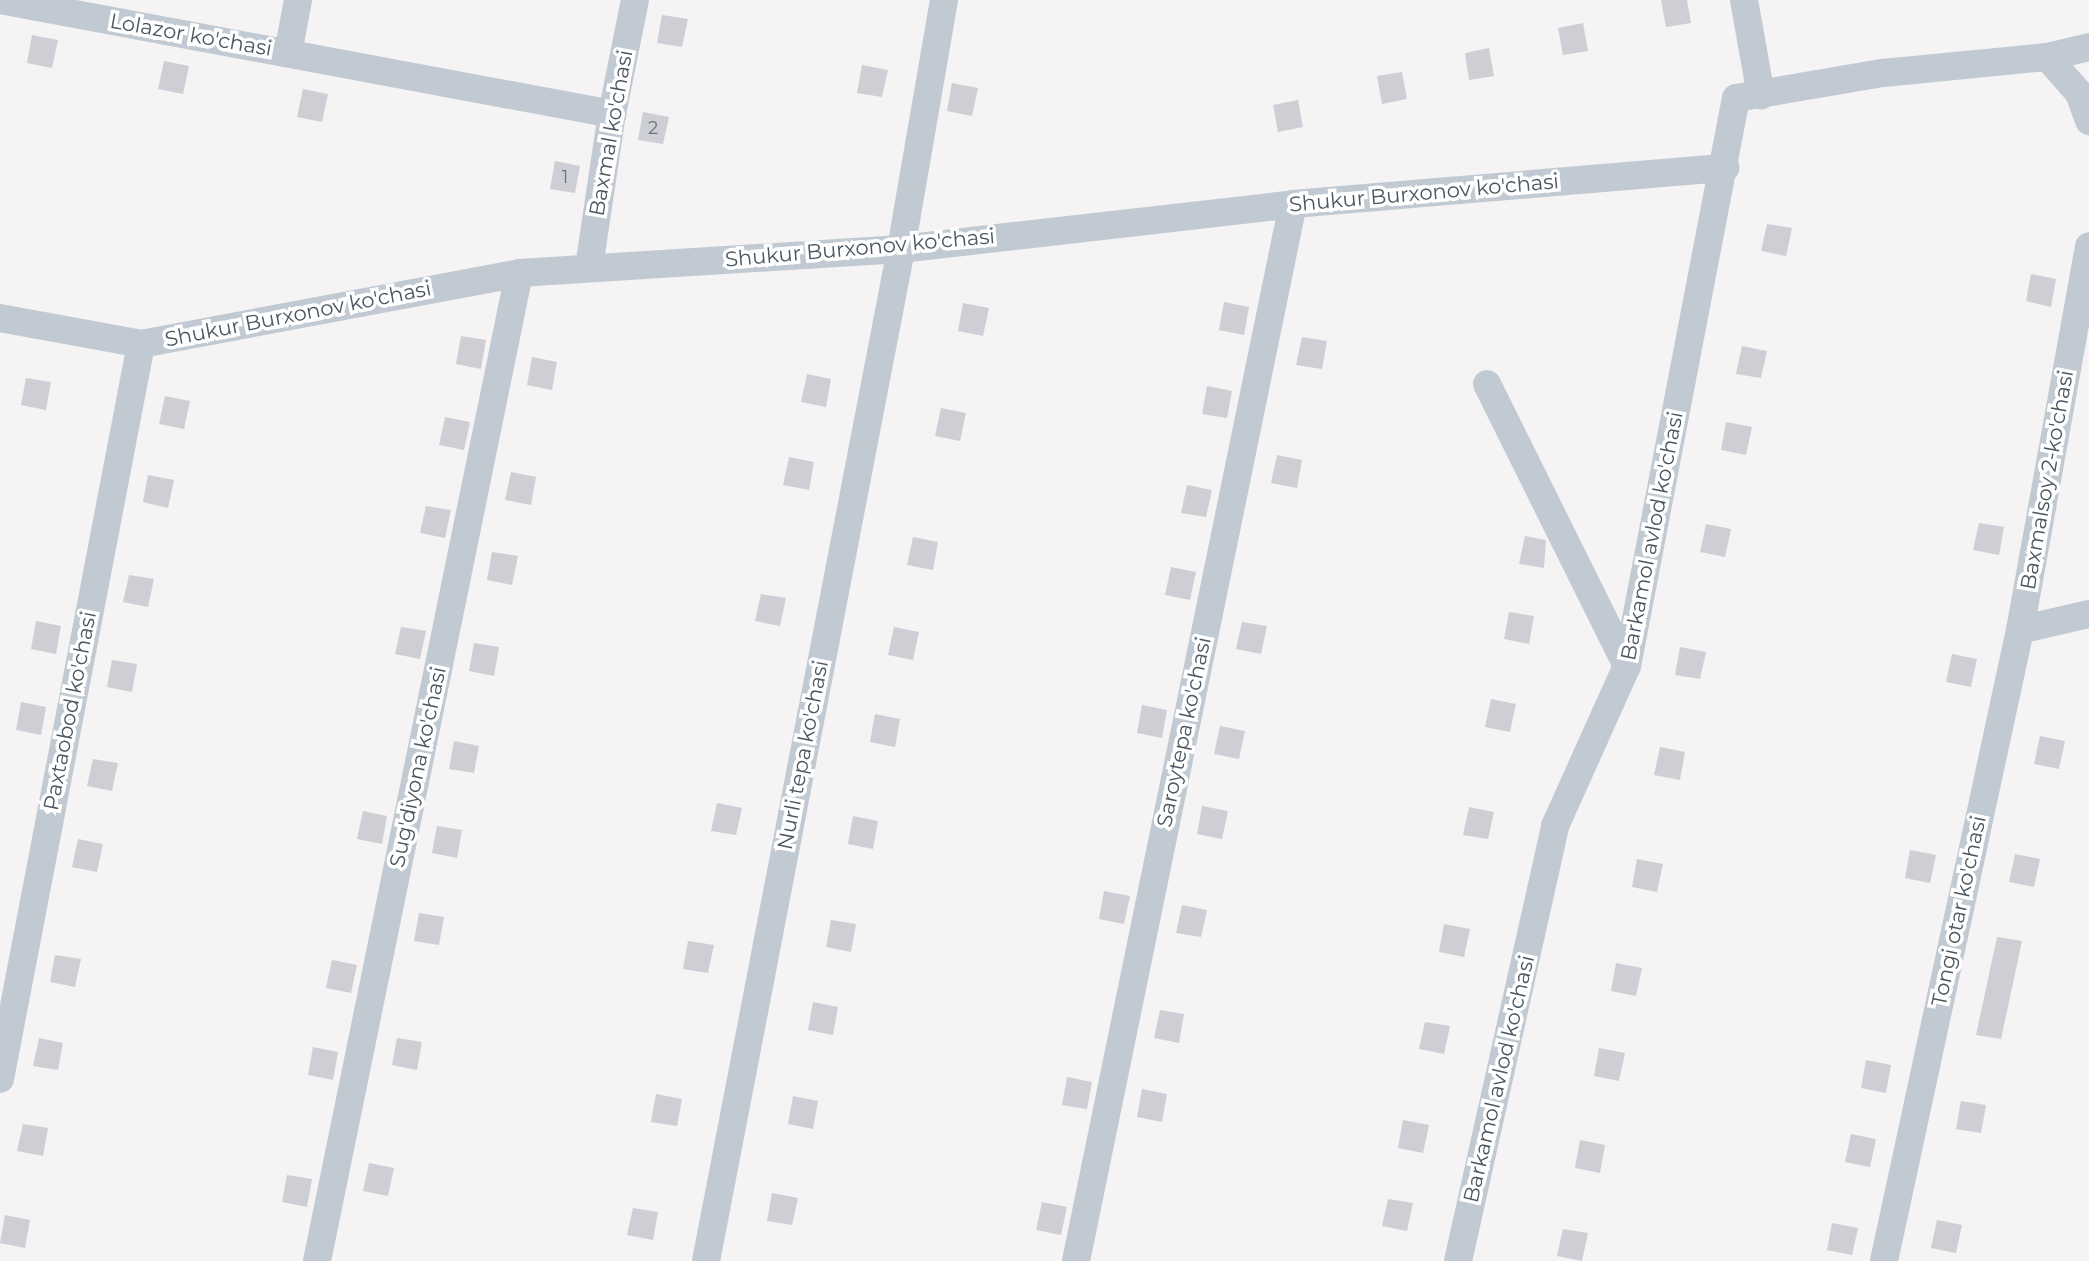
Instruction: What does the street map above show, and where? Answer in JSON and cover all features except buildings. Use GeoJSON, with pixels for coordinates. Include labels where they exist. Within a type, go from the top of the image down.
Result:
{"type":"FeatureCollection","features":[{"type":"Feature","properties":{"kind":"street","name":"Lolazor ko'chasi"},"geometry":{"type":"LineString","coordinates":[[0,1],[288,53],[298,0]]}},
{"type":"Feature","properties":{"kind":"street","name":"Baxmal ko'chasi"},"geometry":{"type":"LineString","coordinates":[[590,267],[612,114],[635,0]]}},
{"type":"Feature","properties":{"kind":"street","name":"Nurli tepa ko'chasi"},"geometry":{"type":"LineString","coordinates":[[706,1261],[901,249],[944,0]]}},
{"type":"Feature","properties":{"kind":"street"},"geometry":{"type":"LineString","coordinates":[[1744,0],[1761,95]]}},
{"type":"Feature","properties":{"kind":"street"},"geometry":{"type":"LineString","coordinates":[[1726,169],[1736,98],[1883,74],[2047,57],[2089,47]]}},
{"type":"Feature","properties":{"kind":"street"},"geometry":{"type":"LineString","coordinates":[[288,53],[612,114]]}},
{"type":"Feature","properties":{"kind":"street"},"geometry":{"type":"LineString","coordinates":[[2047,57],[2079,93],[2089,121]]}},
{"type":"Feature","properties":{"kind":"street","name":"Shukur Burxonov ko'chasi"},"geometry":{"type":"LineString","coordinates":[[0,318],[141,344],[519,273],[901,249],[1293,204],[1726,169]]}},
{"type":"Feature","properties":{"kind":"street","name":"Barkamol avlod ko'chasi"},"geometry":{"type":"LineString","coordinates":[[1458,1261],[1555,826],[1627,666],[1726,169]]}},
{"type":"Feature","properties":{"kind":"street","name":"Saroytepa ko'chasi"},"geometry":{"type":"LineString","coordinates":[[1076,1261],[1293,204]]}},
{"type":"Feature","properties":{"kind":"street","name":"Baxmalsoy 2-ko'chasi"},"geometry":{"type":"LineString","coordinates":[[2020,630],[2089,246]]}},
{"type":"Feature","properties":{"kind":"street","name":"Sug'diyona ko'chasi"},"geometry":{"type":"LineString","coordinates":[[317,1261],[519,273]]}},
{"type":"Feature","properties":{"kind":"street","name":"Paxtaobod ko'chasi"},"geometry":{"type":"LineString","coordinates":[[0,1079],[141,344]]}},
{"type":"Feature","properties":{"kind":"street"},"geometry":{"type":"LineString","coordinates":[[1487,383],[1627,666]]}},
{"type":"Feature","properties":{"kind":"street"},"geometry":{"type":"LineString","coordinates":[[2020,630],[2089,614]]}},
{"type":"Feature","properties":{"kind":"street","name":"Tongi otar ko'chasi"},"geometry":{"type":"LineString","coordinates":[[1884,1261],[2020,630]]}}]}
